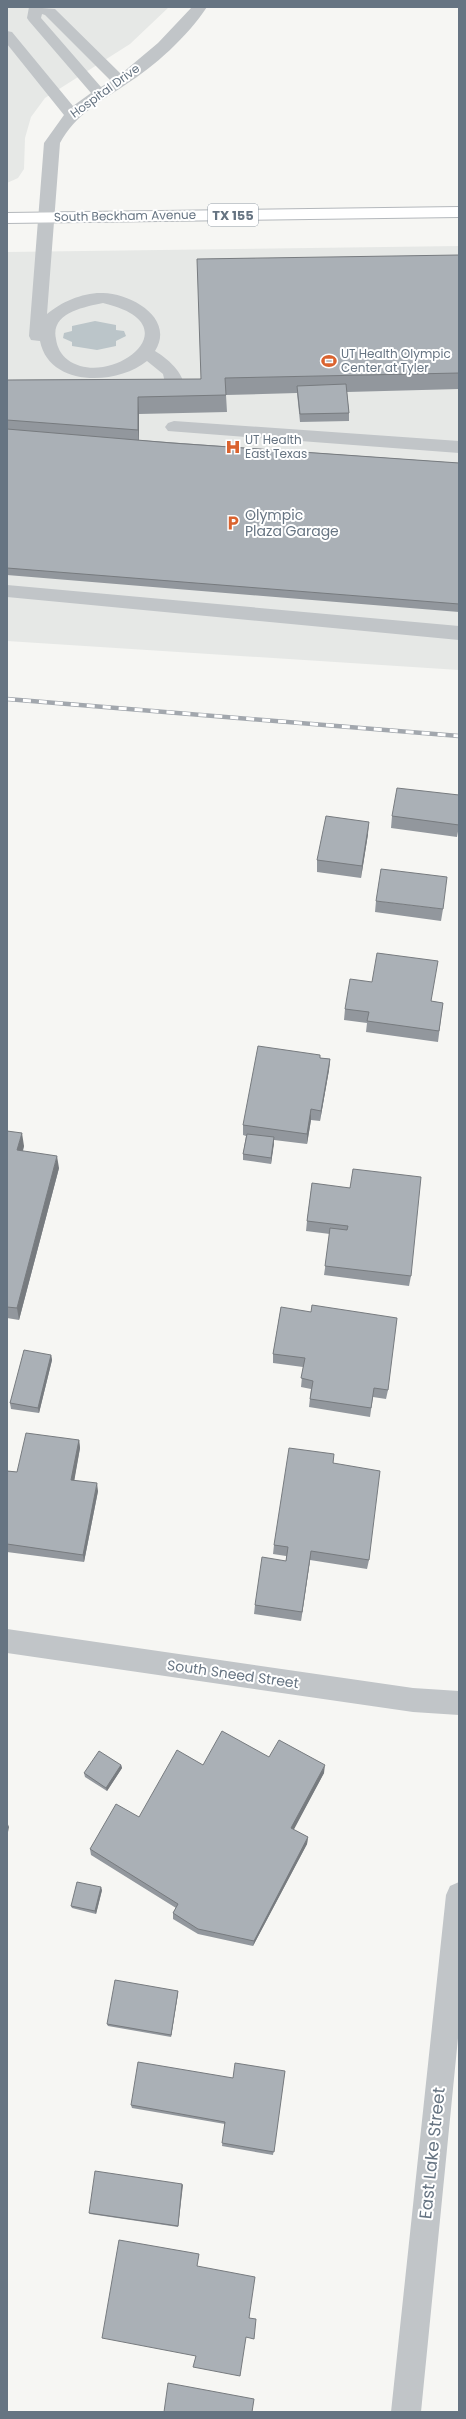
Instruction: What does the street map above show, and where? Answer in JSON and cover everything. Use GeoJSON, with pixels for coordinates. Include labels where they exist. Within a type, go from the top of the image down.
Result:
{"type":"FeatureCollection","features":[{"type":"Feature","properties":{"kind":"main road","name":"South Beckham Avenue"},"geometry":{"type":"LineString","coordinates":[[7,218],[459,212]]}},
{"type":"Feature","properties":{"kind":"street","name":"Hospital Drive"},"geometry":{"type":"LineString","coordinates":[[37,336],[52,143],[57,132],[71,114],[120,82],[166,44],[200,7]]}},
{"type":"Feature","properties":{"kind":"street"},"geometry":{"type":"LineString","coordinates":[[100,95],[34,18],[37,8],[50,12],[120,82]]}},
{"type":"Feature","properties":{"kind":"street"},"geometry":{"type":"LineString","coordinates":[[7,34],[71,114]]}},
{"type":"Feature","properties":{"kind":"street"},"geometry":{"type":"LineString","coordinates":[[103,298],[121,301],[136,308],[146,316],[152,327],[153,338],[145,353],[126,366],[111,371],[94,373],[76,371],[61,366],[48,358],[40,347],[37,336],[42,323],[57,309],[66,304],[84,299],[103,298]]}},
{"type":"Feature","properties":{"kind":"street"},"geometry":{"type":"LineString","coordinates":[[145,353],[172,372],[175,379],[175,396]]}},
{"type":"Feature","properties":{"kind":"street"},"geometry":{"type":"LineString","coordinates":[[174,428],[459,447]]}},
{"type":"Feature","properties":{"kind":"street"},"geometry":{"type":"LineString","coordinates":[[7,591],[459,633]]}},
{"type":"Feature","properties":{"kind":"street","name":"South Sneed Street"},"geometry":{"type":"LineString","coordinates":[[7,1641],[413,1700],[459,1703]]}},
{"type":"Feature","properties":{"kind":"street","name":"East Lake Street"},"geometry":{"type":"LineString","coordinates":[[406,2412],[459,1895]]}},
{"type":"Feature","properties":{"kind":"shaded area"},"geometry":{"type":"Polygon","coordinates":[[[7,7],[169,7],[130,44],[45,98],[31,117],[25,138],[24,169],[18,178],[7,183],[7,7]]]}},
{"type":"Feature","properties":{"kind":"shaded area","name":"UT Health East Texas"},"geometry":{"type":"Polygon","coordinates":[[[459,246],[459,670],[7,641],[7,252],[459,246]]]}},
{"type":"Feature","properties":{"kind":"shaded area"},"geometry":{"type":"Polygon","coordinates":[[[95,321],[116,325],[116,330],[124,331],[126,336],[116,341],[116,346],[97,350],[72,346],[72,342],[63,338],[64,333],[72,331],[72,326],[95,321]]]}},
{"type":"Feature","properties":{"kind":"building","name":"UT Health Olympic Center at Tyler"},"geometry":{"type":"Polygon","coordinates":[[[459,255],[459,373],[225,378],[226,395],[138,397],[138,430],[7,420],[7,380],[201,379],[197,259],[459,255]]]}},
{"type":"Feature","properties":{"kind":"building"},"geometry":{"type":"Polygon","coordinates":[[[346,384],[349,413],[300,414],[297,386],[346,384]]]}},
{"type":"Feature","properties":{"kind":"building","name":"Olympic Plaza Garage"},"geometry":{"type":"Polygon","coordinates":[[[7,429],[172,443],[459,463],[459,604],[7,568],[7,429]]]}},
{"type":"Feature","properties":{"kind":"building"},"geometry":{"type":"Polygon","coordinates":[[[397,788],[459,795],[459,825],[392,816],[397,788]]]}},
{"type":"Feature","properties":{"kind":"building"},"geometry":{"type":"Polygon","coordinates":[[[326,816],[369,822],[362,866],[317,860],[326,816]]]}},
{"type":"Feature","properties":{"kind":"building"},"geometry":{"type":"Polygon","coordinates":[[[381,869],[447,877],[443,909],[376,901],[381,869]]]}},
{"type":"Feature","properties":{"kind":"building"},"geometry":{"type":"Polygon","coordinates":[[[377,953],[438,961],[431,1001],[443,1003],[439,1031],[367,1021],[369,1012],[345,1009],[350,979],[372,982],[377,953]]]}},
{"type":"Feature","properties":{"kind":"building"},"geometry":{"type":"Polygon","coordinates":[[[258,1046],[320,1055],[320,1058],[330,1059],[321,1111],[311,1109],[307,1134],[243,1125],[258,1046]]]}},
{"type":"Feature","properties":{"kind":"building"},"geometry":{"type":"Polygon","coordinates":[[[7,1131],[22,1133],[17,1150],[57,1156],[17,1308],[7,1307],[7,1131]]]}},
{"type":"Feature","properties":{"kind":"building"},"geometry":{"type":"Polygon","coordinates":[[[247,1134],[274,1137],[271,1158],[243,1154],[247,1134]]]}},
{"type":"Feature","properties":{"kind":"building"},"geometry":{"type":"Polygon","coordinates":[[[353,1169],[421,1177],[411,1276],[325,1266],[330,1228],[347,1230],[348,1226],[307,1221],[312,1183],[350,1188],[353,1169]]]}},
{"type":"Feature","properties":{"kind":"building"},"geometry":{"type":"Polygon","coordinates":[[[312,1305],[397,1318],[388,1390],[374,1388],[371,1408],[310,1399],[313,1381],[301,1378],[305,1358],[273,1354],[281,1307],[311,1312],[312,1305]]]}},
{"type":"Feature","properties":{"kind":"building"},"geometry":{"type":"Polygon","coordinates":[[[24,1350],[51,1355],[38,1408],[10,1403],[24,1350]]]}},
{"type":"Feature","properties":{"kind":"building"},"geometry":{"type":"Polygon","coordinates":[[[26,1433],[79,1440],[71,1480],[97,1483],[83,1555],[7,1544],[7,1471],[17,1472],[26,1433]]]}},
{"type":"Feature","properties":{"kind":"building"},"geometry":{"type":"Polygon","coordinates":[[[289,1448],[334,1454],[333,1463],[380,1471],[369,1560],[311,1551],[302,1612],[255,1605],[262,1557],[286,1561],[288,1547],[274,1545],[289,1448]]]}},
{"type":"Feature","properties":{"kind":"building"},"geometry":{"type":"Polygon","coordinates":[[[222,1731],[269,1757],[279,1740],[325,1765],[291,1828],[308,1837],[254,1941],[198,1929],[173,1913],[178,1904],[90,1849],[116,1804],[139,1817],[177,1750],[203,1765],[222,1731]]]}},
{"type":"Feature","properties":{"kind":"building"},"geometry":{"type":"Polygon","coordinates":[[[99,1751],[121,1765],[106,1788],[84,1773],[99,1751]]]}},
{"type":"Feature","properties":{"kind":"building"},"geometry":{"type":"Polygon","coordinates":[[[77,1882],[101,1887],[95,1911],[71,1906],[77,1882]]]}},
{"type":"Feature","properties":{"kind":"building"},"geometry":{"type":"Polygon","coordinates":[[[115,1980],[178,1991],[171,2035],[107,2024],[115,1980]]]}},
{"type":"Feature","properties":{"kind":"building"},"geometry":{"type":"Polygon","coordinates":[[[138,2062],[233,2078],[235,2063],[285,2071],[274,2152],[222,2143],[225,2122],[131,2105],[138,2062]]]}},
{"type":"Feature","properties":{"kind":"building"},"geometry":{"type":"Polygon","coordinates":[[[95,2171],[182,2184],[178,2226],[89,2213],[95,2171]]]}},
{"type":"Feature","properties":{"kind":"building"},"geometry":{"type":"Polygon","coordinates":[[[119,2240],[199,2254],[197,2266],[255,2277],[249,2318],[256,2319],[254,2339],[246,2337],[240,2376],[193,2367],[196,2356],[102,2338],[119,2240]]]}},
{"type":"Feature","properties":{"kind":"building"},"geometry":{"type":"Polygon","coordinates":[[[168,2383],[254,2399],[252,2412],[164,2412],[168,2383]]]}},
{"type":"Feature","properties":{"kind":"railway"},"geometry":{"type":"LineString","coordinates":[[7,699],[459,736]]}},
{"type":"Feature","properties":{"kind":"place","name":"UT Health Olympic Center at Tyler"},"geometry":{"type":"Point","coordinates":[329,361]}},
{"type":"Feature","properties":{"kind":"place","name":"UT Health East Texas"},"geometry":{"type":"Point","coordinates":[233,447]}},
{"type":"Feature","properties":{"kind":"place","name":"Olympic Plaza Garage"},"geometry":{"type":"Point","coordinates":[233,523]}}]}
